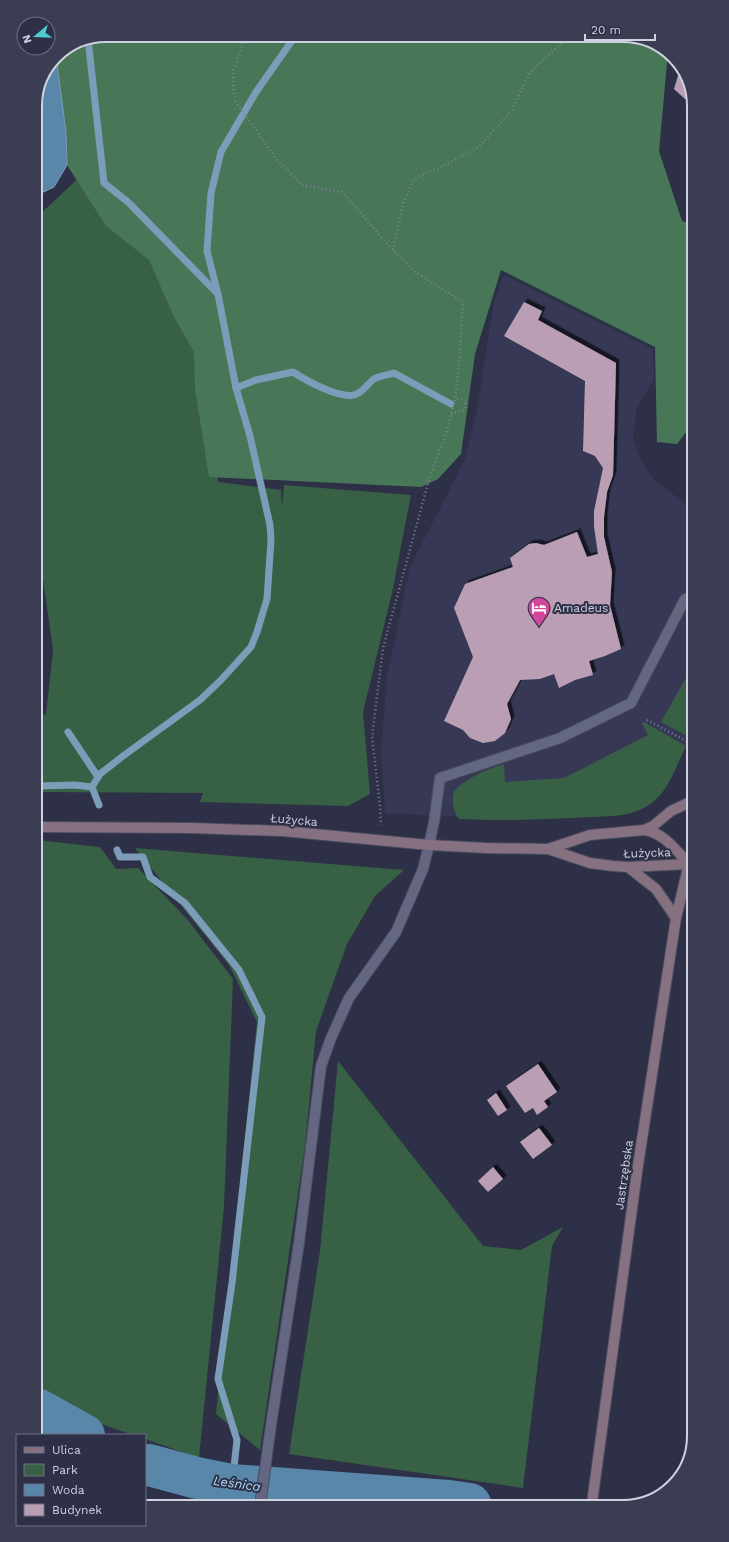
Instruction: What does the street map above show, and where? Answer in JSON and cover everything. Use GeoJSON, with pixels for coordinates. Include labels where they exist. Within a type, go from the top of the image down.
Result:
{"type":"FeatureCollection","features":[{"type":"Feature","properties":{"kind":"main road"},"geometry":{"type":"LineString","coordinates":[[644,830],[653,826],[671,811],[687,803]]}},
{"type":"Feature","properties":{"kind":"main road","name":"Łużycka"},"geometry":{"type":"LineString","coordinates":[[42,827],[282,831],[429,845],[548,849],[590,864],[628,867],[687,864]]}},
{"type":"Feature","properties":{"kind":"main road","name":"Łużycka"},"geometry":{"type":"LineString","coordinates":[[548,849],[590,835],[644,830],[660,835],[687,862]]}},
{"type":"Feature","properties":{"kind":"main road"},"geometry":{"type":"LineString","coordinates":[[628,867],[656,889],[676,918]]}},
{"type":"Feature","properties":{"kind":"main road","name":"Jastrzębska"},"geometry":{"type":"LineString","coordinates":[[592,1500],[600,1434],[637,1172],[676,918],[687,872]]}},
{"type":"Feature","properties":{"kind":"street"},"geometry":{"type":"LineString","coordinates":[[261,1500],[270,1425],[299,1243],[321,1066],[330,1038],[349,998],[396,932],[423,869],[434,822],[440,778],[560,738],[631,703],[685,599],[687,599]]}},
{"type":"Feature","properties":{"kind":"path"},"geometry":{"type":"LineString","coordinates":[[243,42],[233,70],[233,88],[236,102],[276,158],[302,185],[342,192],[393,250],[415,272],[463,302],[455,398],[446,434],[430,476],[383,648],[372,737],[380,806],[380,841]]}},
{"type":"Feature","properties":{"kind":"path"},"geometry":{"type":"LineString","coordinates":[[393,250],[403,204],[414,179],[478,148],[512,110],[530,72],[562,42]]}},
{"type":"Feature","properties":{"kind":"path"},"geometry":{"type":"LineString","coordinates":[[451,414],[464,410],[466,400],[455,398]]}},
{"type":"Feature","properties":{"kind":"path"},"geometry":{"type":"LineString","coordinates":[[647,720],[687,741]]}},
{"type":"Feature","properties":{"kind":"shaded area"},"geometry":{"type":"Polygon","coordinates":[[[504,275],[653,349],[654,379],[637,407],[633,437],[640,459],[653,479],[687,505],[687,745],[674,771],[462,817],[385,813],[381,750],[387,676],[410,567],[465,459],[477,410],[494,302],[504,275]]]}},
{"type":"Feature","properties":{"kind":"green space"},"geometry":{"type":"Polygon","coordinates":[[[627,42],[647,47],[662,55],[667,60],[659,151],[682,221],[687,223],[687,431],[677,444],[657,442],[655,347],[501,270],[475,354],[461,454],[438,479],[421,487],[209,477],[195,389],[194,352],[174,317],[149,260],[106,226],[67,165],[66,132],[57,66],[71,53],[94,43],[627,42]]]}},
{"type":"Feature","properties":{"kind":"green space"},"geometry":{"type":"Polygon","coordinates":[[[84,173],[157,247],[201,343],[218,482],[281,490],[282,507],[284,485],[411,495],[392,593],[363,712],[370,794],[348,806],[200,802],[203,793],[42,792],[42,715],[46,714],[53,650],[42,572],[42,212],[84,173]]]}},
{"type":"Feature","properties":{"kind":"green space"},"geometry":{"type":"Polygon","coordinates":[[[687,676],[687,736],[661,722],[687,676]]]}},
{"type":"Feature","properties":{"kind":"green space"},"geometry":{"type":"Polygon","coordinates":[[[644,722],[686,746],[668,784],[653,802],[643,809],[613,816],[517,820],[459,819],[455,813],[453,806],[454,791],[477,774],[504,764],[505,782],[564,778],[648,735],[642,723],[644,722]]]}},
{"type":"Feature","properties":{"kind":"green space"},"geometry":{"type":"Polygon","coordinates":[[[42,841],[100,847],[116,869],[138,868],[187,919],[233,979],[224,1207],[199,1458],[146,1439],[146,1434],[130,1434],[81,1417],[42,1394],[42,841]]]}},
{"type":"Feature","properties":{"kind":"green space"},"geometry":{"type":"Polygon","coordinates":[[[135,848],[404,870],[375,896],[347,944],[316,1031],[305,1146],[260,1450],[216,1414],[257,1022],[229,965],[135,848]]]}},
{"type":"Feature","properties":{"kind":"green space"},"geometry":{"type":"Polygon","coordinates":[[[338,1061],[483,1246],[521,1250],[563,1227],[552,1246],[523,1488],[289,1454],[320,1251],[338,1061]]]}},
{"type":"Feature","properties":{"kind":"water"},"geometry":{"type":"Polygon","coordinates":[[[57,66],[66,132],[67,165],[54,187],[42,193],[42,102],[47,82],[57,66]]]}},
{"type":"Feature","properties":{"kind":"building"},"geometry":{"type":"Polygon","coordinates":[[[678,75],[684,86],[686,100],[685,99],[674,89],[678,75]]]}},
{"type":"Feature","properties":{"kind":"building","name":"Amadeus"},"geometry":{"type":"Polygon","coordinates":[[[524,302],[542,311],[538,320],[616,363],[613,475],[607,492],[604,517],[604,537],[612,572],[610,605],[621,649],[589,661],[593,675],[575,680],[559,688],[554,674],[540,679],[520,680],[507,704],[511,719],[505,733],[495,741],[483,743],[470,738],[463,730],[444,721],[473,657],[454,608],[465,584],[513,567],[510,558],[529,544],[536,543],[544,545],[577,532],[587,557],[598,554],[594,527],[594,511],[603,468],[595,456],[583,451],[585,381],[504,336],[524,302]]]}},
{"type":"Feature","properties":{"kind":"building"},"geometry":{"type":"Polygon","coordinates":[[[538,1064],[557,1092],[544,1101],[548,1107],[537,1115],[533,1108],[525,1113],[506,1086],[538,1064]]]}},
{"type":"Feature","properties":{"kind":"building"},"geometry":{"type":"Polygon","coordinates":[[[496,1093],[507,1110],[498,1116],[487,1100],[496,1093]]]}},
{"type":"Feature","properties":{"kind":"building"},"geometry":{"type":"Polygon","coordinates":[[[539,1128],[552,1145],[533,1159],[520,1142],[539,1128]]]}},
{"type":"Feature","properties":{"kind":"building"},"geometry":{"type":"Polygon","coordinates":[[[493,1167],[503,1179],[488,1192],[478,1181],[493,1167]]]}},
{"type":"Feature","properties":{"kind":"waterway"},"geometry":{"type":"LineString","coordinates":[[218,294],[207,251],[211,193],[221,152],[256,92],[291,42]]}},
{"type":"Feature","properties":{"kind":"waterway"},"geometry":{"type":"LineString","coordinates":[[89,45],[104,183],[128,202],[218,294],[236,388],[250,436],[270,525],[271,540],[267,599],[251,647],[221,680],[200,700],[100,774],[92,787],[99,805]]}},
{"type":"Feature","properties":{"kind":"waterway"},"geometry":{"type":"LineString","coordinates":[[236,388],[256,380],[293,372],[332,392],[354,395],[374,379],[394,373],[451,404]]}},
{"type":"Feature","properties":{"kind":"waterway"},"geometry":{"type":"LineString","coordinates":[[68,732],[98,777]]}},
{"type":"Feature","properties":{"kind":"waterway"},"geometry":{"type":"LineString","coordinates":[[42,786],[75,785],[92,787]]}},
{"type":"Feature","properties":{"kind":"waterway"},"geometry":{"type":"LineString","coordinates":[[117,850],[120,857],[143,857],[150,877],[185,903],[239,970],[262,1017],[232,1283],[218,1379],[237,1440],[232,1485]]}},
{"type":"Feature","properties":{"kind":"waterway","name":"Leśnica"},"geometry":{"type":"LineString","coordinates":[[42,1412],[82,1434]]}},
{"type":"Feature","properties":{"kind":"waterway","name":"Leśnica"},"geometry":{"type":"LineString","coordinates":[[149,1465],[197,1478],[232,1485],[435,1500]]}},
{"type":"Feature","properties":{"kind":"place","name":"Amadeus"},"geometry":{"type":"Point","coordinates":[539,628]}}]}
